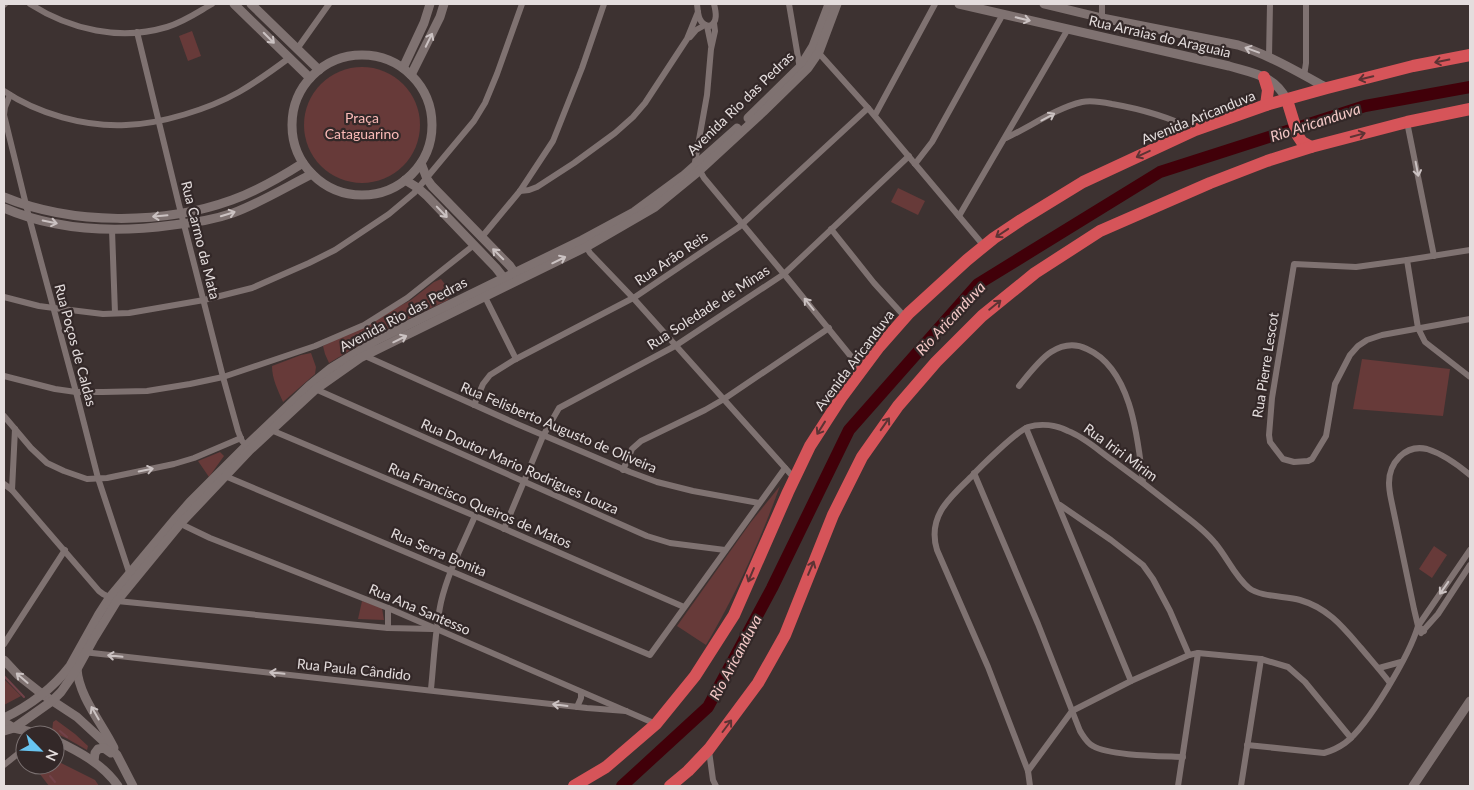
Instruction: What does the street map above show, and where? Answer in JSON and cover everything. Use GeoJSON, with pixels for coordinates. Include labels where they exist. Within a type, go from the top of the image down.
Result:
{"type":"FeatureCollection","features":[{"type":"Feature","properties":{"kind":"highway","name":"Avenida Aricanduva"},"geometry":{"type":"LineString","coordinates":[[574,786],[606,767],[656,724],[695,676],[734,615],[810,446],[841,398],[879,347],[905,317],[984,246],[1082,182],[1195,130],[1266,105],[1327,88],[1414,66],[1470,56]]}},
{"type":"Feature","properties":{"kind":"highway"},"geometry":{"type":"LineString","coordinates":[[1264,77],[1268,90],[1266,105]]}},
{"type":"Feature","properties":{"kind":"highway"},"geometry":{"type":"LineString","coordinates":[[1287,100],[1298,136],[1302,142],[1311,147]]}},
{"type":"Feature","properties":{"kind":"highway"},"geometry":{"type":"LineString","coordinates":[[670,786],[688,771],[708,749],[758,684],[785,635],[833,515],[862,457],[898,406],[936,362],[982,316],[1034,272],[1100,231],[1210,183],[1311,147],[1407,122],[1470,109]]}},
{"type":"Feature","properties":{"kind":"main road"},"geometry":{"type":"LineString","coordinates":[[234,4],[310,78]]}},
{"type":"Feature","properties":{"kind":"main road"},"geometry":{"type":"LineString","coordinates":[[251,4],[319,70]]}},
{"type":"Feature","properties":{"kind":"main road"},"geometry":{"type":"LineString","coordinates":[[403,68],[424,24],[430,4]]}},
{"type":"Feature","properties":{"kind":"main road"},"geometry":{"type":"LineString","coordinates":[[412,75],[440,18],[444,4]]}},
{"type":"Feature","properties":{"kind":"main road","name":"Avenida Rio das Pedras"},"geometry":{"type":"LineString","coordinates":[[816,49],[829,4]]}},
{"type":"Feature","properties":{"kind":"main road","name":"Avenida Rio das Pedras"},"geometry":{"type":"LineString","coordinates":[[4,720],[42,694],[64,674],[83,652],[114,599],[178,520],[223,473],[246,445],[269,428],[312,388],[336,374],[377,340],[517,276],[655,207],[801,70],[816,49],[837,4]]}},
{"type":"Feature","properties":{"kind":"main road","name":"Rua Arraias do Araguaia"},"geometry":{"type":"LineString","coordinates":[[959,4],[1205,60],[1264,77],[1279,86],[1287,100]]}},
{"type":"Feature","properties":{"kind":"main road","name":"Rua Arraias do Araguaia"},"geometry":{"type":"LineString","coordinates":[[1044,4],[1102,18],[1238,45],[1269,57],[1327,88]]}},
{"type":"Feature","properties":{"kind":"main road"},"geometry":{"type":"LineString","coordinates":[[360,55],[375,56],[390,60],[403,68],[412,75],[423,90],[432,117],[429,146],[421,163],[405,180],[394,187],[370,195],[344,193],[332,189],[321,182],[303,163],[293,139],[293,113],[302,89],[319,70],[332,62],[346,57],[360,55]]}},
{"type":"Feature","properties":{"kind":"main road"},"geometry":{"type":"LineString","coordinates":[[4,197],[26,205],[94,218],[130,218],[181,213],[230,201],[248,194],[303,163]]}},
{"type":"Feature","properties":{"kind":"main road"},"geometry":{"type":"LineString","coordinates":[[421,163],[427,179],[478,241],[506,281]]}},
{"type":"Feature","properties":{"kind":"main road"},"geometry":{"type":"LineString","coordinates":[[4,208],[29,217],[88,229],[146,229],[198,222],[232,213],[312,174]]}},
{"type":"Feature","properties":{"kind":"main road"},"geometry":{"type":"LineString","coordinates":[[405,180],[418,188],[517,276]]}},
{"type":"Feature","properties":{"kind":"main road","name":"Avenida Rio das Pedras"},"geometry":{"type":"LineString","coordinates":[[361,354],[485,297],[506,281]]}},
{"type":"Feature","properties":{"kind":"main road","name":"Avenida Rio das Pedras"},"geometry":{"type":"LineString","coordinates":[[14,728],[52,701],[61,692],[77,670],[83,652]]}},
{"type":"Feature","properties":{"kind":"main road"},"geometry":{"type":"LineString","coordinates":[[4,660],[18,676],[78,717],[117,756]]}},
{"type":"Feature","properties":{"kind":"main road"},"geometry":{"type":"LineString","coordinates":[[77,670],[83,693],[108,735],[133,786]]}},
{"type":"Feature","properties":{"kind":"main road"},"geometry":{"type":"LineString","coordinates":[[1413,786],[1470,700]]}},
{"type":"Feature","properties":{"kind":"main road"},"geometry":{"type":"LineString","coordinates":[[4,720],[14,728]]}},
{"type":"Feature","properties":{"kind":"main road"},"geometry":{"type":"LineString","coordinates":[[4,731],[14,728]]}},
{"type":"Feature","properties":{"kind":"main road"},"geometry":{"type":"LineString","coordinates":[[65,745],[94,761],[118,786]]}},
{"type":"Feature","properties":{"kind":"main road"},"geometry":{"type":"LineString","coordinates":[[94,761],[95,753],[98,749],[104,748],[117,756]]}},
{"type":"Feature","properties":{"kind":"street"},"geometry":{"type":"LineString","coordinates":[[30,4],[53,17],[79,27],[104,32],[137,32],[168,26],[190,17],[212,4]]}},
{"type":"Feature","properties":{"kind":"street"},"geometry":{"type":"LineString","coordinates":[[296,49],[329,4]]}},
{"type":"Feature","properties":{"kind":"street"},"geometry":{"type":"LineString","coordinates":[[4,297],[54,308],[103,314],[129,313],[204,300],[252,288],[335,250],[390,214],[427,179],[474,121],[485,103],[497,74],[522,4]]}},
{"type":"Feature","properties":{"kind":"street"},"geometry":{"type":"LineString","coordinates":[[4,376],[54,389],[76,392],[147,391],[223,377],[315,346],[364,326],[407,298],[478,241],[520,190],[553,141],[582,68],[604,4]]}},
{"type":"Feature","properties":{"kind":"street"},"geometry":{"type":"LineString","coordinates":[[714,4],[715,31],[711,49],[707,95],[696,154],[698,168],[704,178],[862,370]]}},
{"type":"Feature","properties":{"kind":"street"},"geometry":{"type":"LineString","coordinates":[[789,4],[801,70]]}},
{"type":"Feature","properties":{"kind":"street"},"geometry":{"type":"LineString","coordinates":[[875,115],[935,4]]}},
{"type":"Feature","properties":{"kind":"street"},"geometry":{"type":"LineString","coordinates":[[1102,4],[1102,18]]}},
{"type":"Feature","properties":{"kind":"street"},"geometry":{"type":"LineString","coordinates":[[1269,57],[1270,4]]}},
{"type":"Feature","properties":{"kind":"street"},"geometry":{"type":"LineString","coordinates":[[1304,76],[1306,63],[1306,4]]}},
{"type":"Feature","properties":{"kind":"street"},"geometry":{"type":"LineString","coordinates":[[687,39],[696,7]]}},
{"type":"Feature","properties":{"kind":"street"},"geometry":{"type":"LineString","coordinates":[[696,7],[700,21],[706,26],[711,49]]}},
{"type":"Feature","properties":{"kind":"street"},"geometry":{"type":"LineString","coordinates":[[915,164],[932,142],[1003,14]]}},
{"type":"Feature","properties":{"kind":"street"},"geometry":{"type":"LineString","coordinates":[[520,190],[537,187],[615,133],[630,120],[644,103],[687,39],[696,30],[714,23]]}},
{"type":"Feature","properties":{"kind":"street"},"geometry":{"type":"LineString","coordinates":[[960,216],[1068,29]]}},
{"type":"Feature","properties":{"kind":"street","name":"Rua Carmo da Mata"},"geometry":{"type":"LineString","coordinates":[[137,32],[223,377],[246,445]]}},
{"type":"Feature","properties":{"kind":"street"},"geometry":{"type":"LineString","coordinates":[[816,49],[875,115],[984,246]]}},
{"type":"Feature","properties":{"kind":"street"},"geometry":{"type":"LineString","coordinates":[[4,91],[29,105],[66,118],[86,122],[126,125],[200,110],[239,92],[289,58]]}},
{"type":"Feature","properties":{"kind":"street","name":"Rua Poços de Caldas"},"geometry":{"type":"LineString","coordinates":[[10,95],[5,106],[4,115],[29,217],[98,478],[132,575]]}},
{"type":"Feature","properties":{"kind":"street"},"geometry":{"type":"LineString","coordinates":[[1005,139],[1066,107],[1083,102],[1097,101],[1162,116],[1195,130]]}},
{"type":"Feature","properties":{"kind":"street","name":"Rua Arão Reis"},"geometry":{"type":"LineString","coordinates":[[474,405],[487,378],[516,359],[634,298],[742,224],[868,108]]}},
{"type":"Feature","properties":{"kind":"street"},"geometry":{"type":"LineString","coordinates":[[1407,122],[1434,256]]}},
{"type":"Feature","properties":{"kind":"street","name":"Rua Soledade de Minas"},"geometry":{"type":"LineString","coordinates":[[504,529],[543,436],[556,411],[563,405],[676,346],[784,274],[909,156]]}},
{"type":"Feature","properties":{"kind":"street"},"geometry":{"type":"LineString","coordinates":[[831,229],[874,283],[905,317]]}},
{"type":"Feature","properties":{"kind":"street"},"geometry":{"type":"LineString","coordinates":[[112,230],[115,313]]}},
{"type":"Feature","properties":{"kind":"street"},"geometry":{"type":"LineString","coordinates":[[584,243],[795,479]]}},
{"type":"Feature","properties":{"kind":"street"},"geometry":{"type":"LineString","coordinates":[[1470,250],[1408,260],[1418,328],[1425,342],[1470,377]]}},
{"type":"Feature","properties":{"kind":"street","name":"Rua Pierre Lescot"},"geometry":{"type":"LineString","coordinates":[[1408,260],[1356,267],[1294,264],[1272,398],[1268,435],[1270,442],[1283,459],[1294,462],[1308,461],[1317,453],[1326,436],[1335,384],[1350,355],[1358,346],[1382,334],[1418,328]]}},
{"type":"Feature","properties":{"kind":"street"},"geometry":{"type":"LineString","coordinates":[[485,297],[516,359]]}},
{"type":"Feature","properties":{"kind":"street"},"geometry":{"type":"LineString","coordinates":[[1418,328],[1470,319]]}},
{"type":"Feature","properties":{"kind":"street"},"geometry":{"type":"LineString","coordinates":[[623,470],[632,449],[641,441],[724,399],[829,328]]}},
{"type":"Feature","properties":{"kind":"street"},"geometry":{"type":"LineString","coordinates":[[1019,386],[1049,353],[1059,348],[1068,345],[1084,348],[1101,357],[1115,373],[1124,393],[1135,428],[1143,482]]}},
{"type":"Feature","properties":{"kind":"street","name":"Rua Felisberto Augusto de Oliveira"},"geometry":{"type":"LineString","coordinates":[[361,354],[623,470],[657,482],[693,491],[758,503]]}},
{"type":"Feature","properties":{"kind":"street","name":"Rua Doutor Mario Rodrigues Louza"},"geometry":{"type":"LineString","coordinates":[[312,388],[658,540],[725,550]]}},
{"type":"Feature","properties":{"kind":"street"},"geometry":{"type":"LineString","coordinates":[[4,416],[31,448],[47,462],[88,479],[107,478],[174,464],[246,445]]}},
{"type":"Feature","properties":{"kind":"street"},"geometry":{"type":"LineString","coordinates":[[4,425],[14,428]]}},
{"type":"Feature","properties":{"kind":"street","name":"Rua Iriri Mirim"},"geometry":{"type":"LineString","coordinates":[[1026,428],[1051,426],[1074,433],[1143,482],[1196,524],[1215,542],[1248,588],[1258,593],[1300,600],[1322,609],[1341,624],[1390,683]]}},
{"type":"Feature","properties":{"kind":"street"},"geometry":{"type":"LineString","coordinates":[[12,490],[14,428]]}},
{"type":"Feature","properties":{"kind":"street","name":"Rua Francisco Queiros de Matos"},"geometry":{"type":"LineString","coordinates":[[269,428],[684,607]]}},
{"type":"Feature","properties":{"kind":"street"},"geometry":{"type":"LineString","coordinates":[[1030,786],[1028,772],[988,668],[937,550],[933,534],[936,518],[955,492],[1026,428],[1131,681]]}},
{"type":"Feature","properties":{"kind":"street"},"geometry":{"type":"LineString","coordinates":[[1424,631],[1418,626],[1391,499],[1389,484],[1392,469],[1402,454],[1412,449],[1422,448],[1440,454],[1470,475]]}},
{"type":"Feature","properties":{"kind":"street"},"geometry":{"type":"LineString","coordinates":[[684,607],[785,468]]}},
{"type":"Feature","properties":{"kind":"street","name":"Rua Serra Bonita"},"geometry":{"type":"LineString","coordinates":[[223,473],[650,656],[684,607]]}},
{"type":"Feature","properties":{"kind":"street"},"geometry":{"type":"LineString","coordinates":[[974,473],[1038,624],[1080,732],[1088,743],[1100,749],[1128,754],[1183,757]]}},
{"type":"Feature","properties":{"kind":"street"},"geometry":{"type":"LineString","coordinates":[[4,484],[12,490],[99,591],[114,599],[388,628],[436,629]]}},
{"type":"Feature","properties":{"kind":"street"},"geometry":{"type":"LineString","coordinates":[[1059,504],[1119,545],[1144,565],[1170,611],[1189,655]]}},
{"type":"Feature","properties":{"kind":"street"},"geometry":{"type":"LineString","coordinates":[[431,689],[436,629],[442,601],[452,571],[475,516]]}},
{"type":"Feature","properties":{"kind":"street","name":"Rua Ana Santesso"},"geometry":{"type":"LineString","coordinates":[[178,520],[210,538],[388,608],[656,724]]}},
{"type":"Feature","properties":{"kind":"street"},"geometry":{"type":"LineString","coordinates":[[4,644],[65,550]]}},
{"type":"Feature","properties":{"kind":"street"},"geometry":{"type":"LineString","coordinates":[[1247,745],[1324,753],[1334,750],[1351,738],[1360,730],[1390,683],[1415,637],[1418,626],[1470,550]]}},
{"type":"Feature","properties":{"kind":"street"},"geometry":{"type":"LineString","coordinates":[[1415,637],[1424,631],[1438,614],[1468,568],[1459,566]]}},
{"type":"Feature","properties":{"kind":"street"},"geometry":{"type":"LineString","coordinates":[[388,608],[388,628]]}},
{"type":"Feature","properties":{"kind":"street","name":"Rua Paula Cândido"},"geometry":{"type":"LineString","coordinates":[[83,652],[626,711]]}},
{"type":"Feature","properties":{"kind":"street"},"geometry":{"type":"LineString","coordinates":[[1028,772],[1072,711],[1131,681],[1189,655],[1198,653],[1261,659],[1288,667],[1296,673],[1351,738]]}},
{"type":"Feature","properties":{"kind":"street"},"geometry":{"type":"LineString","coordinates":[[1178,786],[1198,653]]}},
{"type":"Feature","properties":{"kind":"street"},"geometry":{"type":"LineString","coordinates":[[1241,786],[1261,659]]}},
{"type":"Feature","properties":{"kind":"street"},"geometry":{"type":"LineString","coordinates":[[1379,668],[1401,662]]}},
{"type":"Feature","properties":{"kind":"street"},"geometry":{"type":"LineString","coordinates":[[577,706],[581,698],[581,692]]}},
{"type":"Feature","properties":{"kind":"street"},"geometry":{"type":"LineString","coordinates":[[708,749],[716,786]]}},
{"type":"Feature","properties":{"kind":"street"},"geometry":{"type":"LineString","coordinates":[[4,765],[15,756]]}},
{"type":"Feature","properties":{"kind":"green space"},"geometry":{"type":"Polygon","coordinates":[[[192,31],[201,56],[188,61],[179,36],[192,31]]]}},
{"type":"Feature","properties":{"kind":"green space","name":"Praça Cataguarino"},"geometry":{"type":"Polygon","coordinates":[[[362,67],[384,72],[403,84],[415,103],[420,125],[415,147],[403,166],[384,178],[362,183],[340,178],[321,166],[309,147],[304,125],[309,103],[321,84],[340,72],[362,67]]]}},
{"type":"Feature","properties":{"kind":"green space"},"geometry":{"type":"Polygon","coordinates":[[[898,188],[925,201],[918,215],[891,202],[898,188]]]}},
{"type":"Feature","properties":{"kind":"green space"},"geometry":{"type":"Polygon","coordinates":[[[441,279],[451,296],[448,300],[383,331],[329,363],[323,346],[411,300],[434,282],[441,279]]]}},
{"type":"Feature","properties":{"kind":"green space"},"geometry":{"type":"Polygon","coordinates":[[[311,353],[316,367],[315,374],[283,402],[274,380],[272,366],[311,353]]]}},
{"type":"Feature","properties":{"kind":"green space"},"geometry":{"type":"Polygon","coordinates":[[[1362,359],[1450,369],[1443,416],[1353,409],[1362,359]]]}},
{"type":"Feature","properties":{"kind":"green space"},"geometry":{"type":"Polygon","coordinates":[[[220,452],[224,456],[209,477],[198,461],[220,452]]]}},
{"type":"Feature","properties":{"kind":"green space"},"geometry":{"type":"Polygon","coordinates":[[[780,486],[747,567],[706,645],[677,626],[751,522],[780,486]]]}},
{"type":"Feature","properties":{"kind":"green space"},"geometry":{"type":"Polygon","coordinates":[[[1434,546],[1447,555],[1432,578],[1419,569],[1434,546]]]}},
{"type":"Feature","properties":{"kind":"green space"},"geometry":{"type":"Polygon","coordinates":[[[362,601],[382,608],[384,620],[358,619],[362,601]]]}},
{"type":"Feature","properties":{"kind":"green space"},"geometry":{"type":"Polygon","coordinates":[[[4,679],[21,696],[4,705],[4,679]]]}},
{"type":"Feature","properties":{"kind":"green space"},"geometry":{"type":"Polygon","coordinates":[[[56,720],[63,725],[53,725],[56,720]]]}},
{"type":"Feature","properties":{"kind":"green space"},"geometry":{"type":"Polygon","coordinates":[[[65,727],[88,746],[87,750],[66,738],[65,727]]]}},
{"type":"Feature","properties":{"kind":"green space"},"geometry":{"type":"Polygon","coordinates":[[[65,765],[95,780],[99,786],[49,786],[41,775],[65,775],[65,765]]]}},
{"type":"Feature","properties":{"kind":"waterway","name":"Rio Aricanduva"},"geometry":{"type":"LineString","coordinates":[[622,786],[708,707],[772,588],[849,430],[978,284],[1160,172],[1365,106],[1470,87]]}},
{"type":"Feature","properties":{"kind":"waterway"},"geometry":{"type":"LineString","coordinates":[[4,676],[24,697]]}},
{"type":"Feature","properties":{"kind":"waterway"},"geometry":{"type":"LineString","coordinates":[[50,776],[55,782]]}}]}
